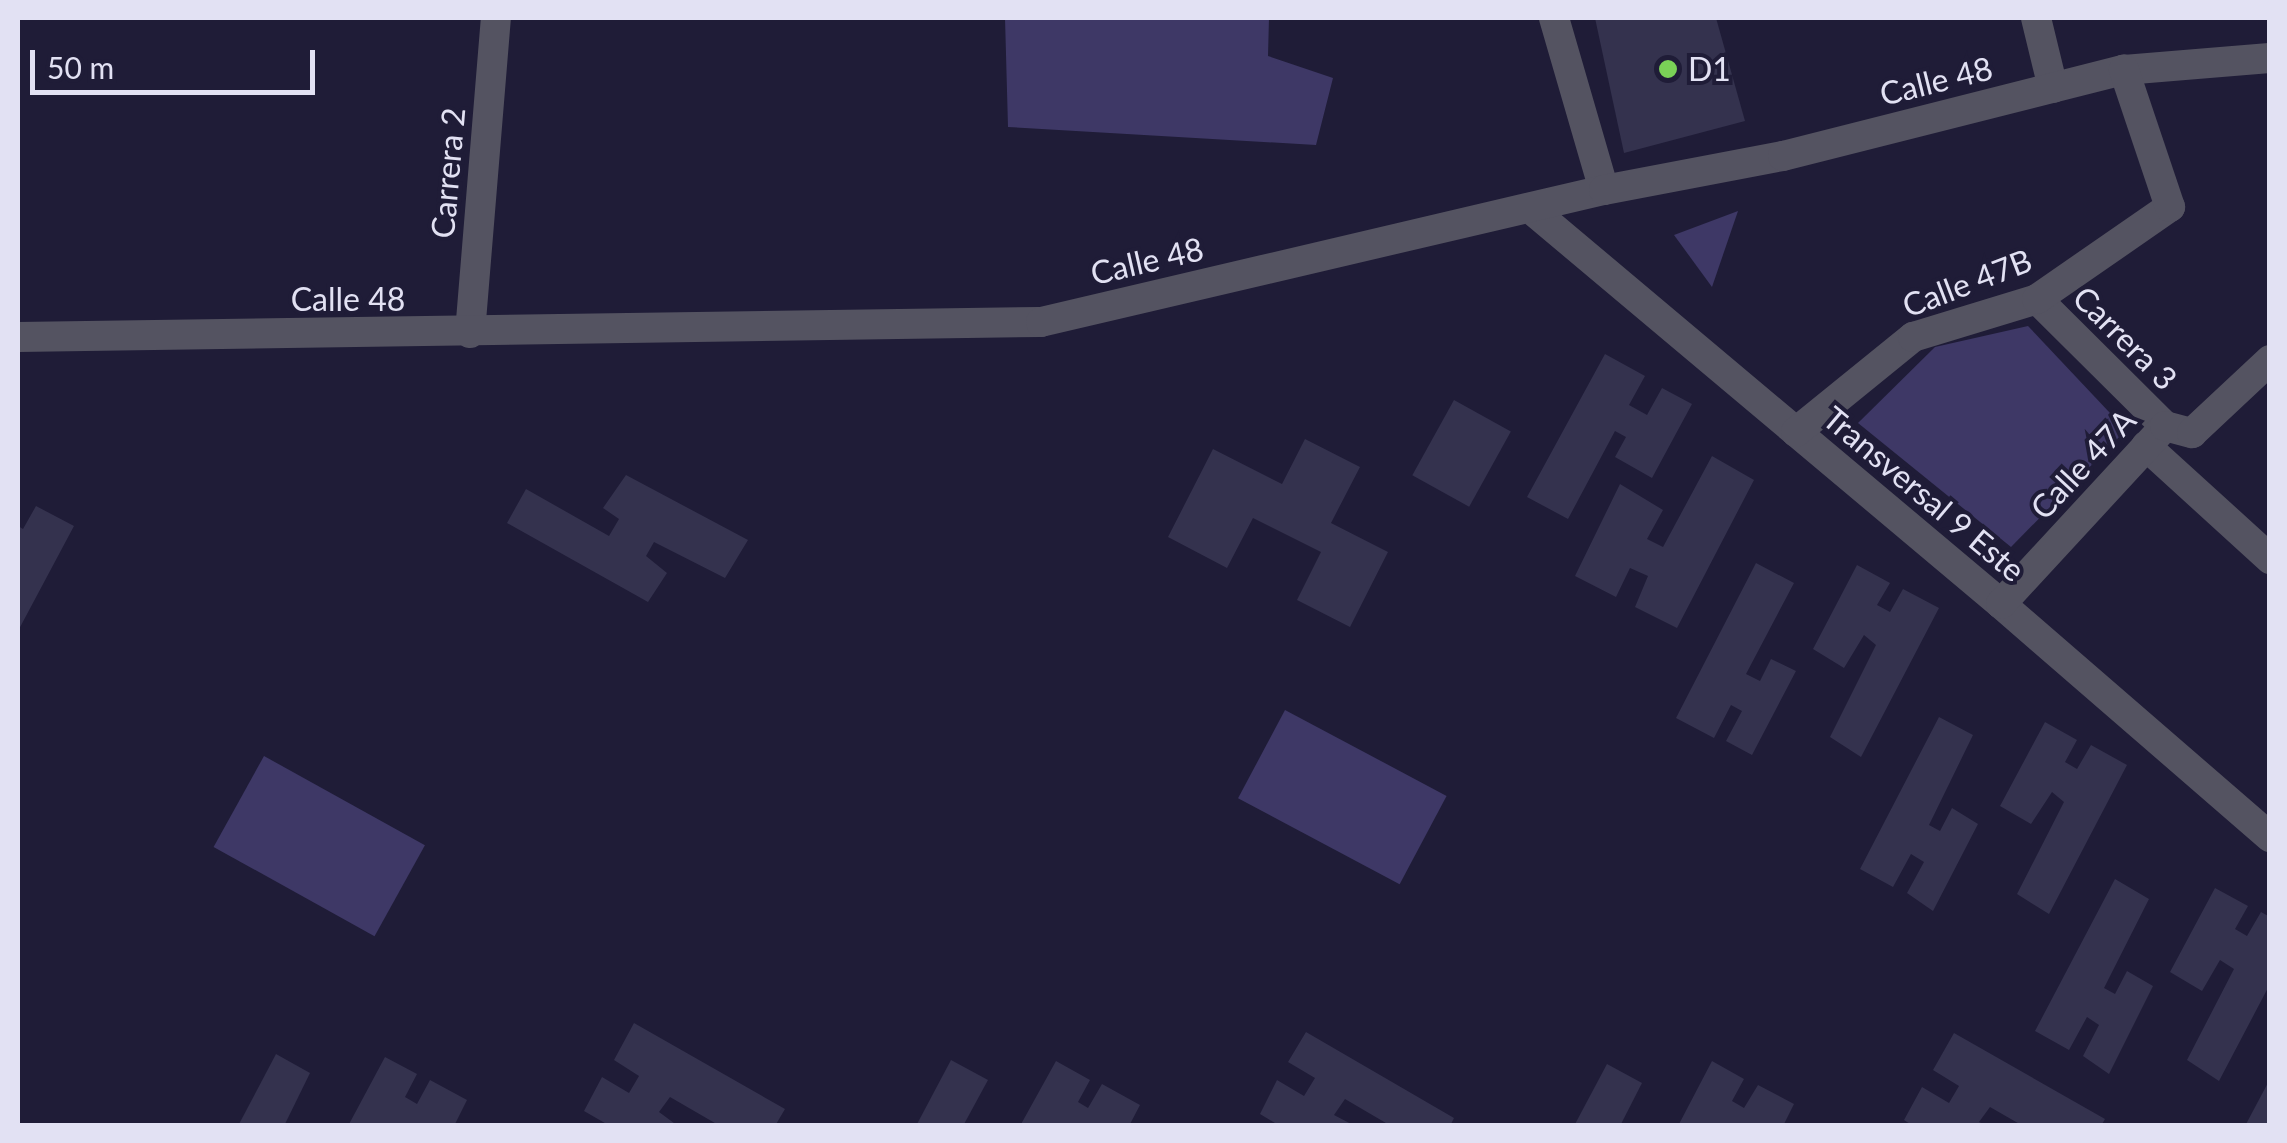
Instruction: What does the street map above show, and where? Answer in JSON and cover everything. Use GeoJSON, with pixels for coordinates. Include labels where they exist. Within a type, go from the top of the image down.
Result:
{"type":"FeatureCollection","features":[{"type":"Feature","properties":{"kind":"street","name":"Carrera 2"},"geometry":{"type":"LineString","coordinates":[[470,333],[496,18]]}},
{"type":"Feature","properties":{"kind":"street"},"geometry":{"type":"LineString","coordinates":[[1554,18],[1604,190]]}},
{"type":"Feature","properties":{"kind":"street"},"geometry":{"type":"LineString","coordinates":[[2036,18],[2052,88]]}},
{"type":"Feature","properties":{"kind":"street","name":"Calle 48"},"geometry":{"type":"LineString","coordinates":[[18,337],[1041,322],[1604,190],[1783,156],[2124,70],[2270,58]]}},
{"type":"Feature","properties":{"kind":"street","name":"Calle 47B"},"geometry":{"type":"LineString","coordinates":[[1796,432],[1912,337],[2037,299],[2170,207],[2124,70]]}},
{"type":"Feature","properties":{"kind":"street","name":"Transversal 9 Este"},"geometry":{"type":"LineString","coordinates":[[1531,209],[2001,604],[2270,838]]}},
{"type":"Feature","properties":{"kind":"street","name":"Carrera 3"},"geometry":{"type":"LineString","coordinates":[[2037,299],[2155,436],[2270,559]]}},
{"type":"Feature","properties":{"kind":"street","name":"Calle 47A"},"geometry":{"type":"LineString","coordinates":[[2001,604],[2155,436],[2192,433],[2270,360]]}},
{"type":"Feature","properties":{"kind":"shaded area"},"geometry":{"type":"Polygon","coordinates":[[[1005,18],[1269,18],[1268,56],[1333,78],[1316,145],[1008,127],[1005,18]]]}},
{"type":"Feature","properties":{"kind":"shaded area"},"geometry":{"type":"Polygon","coordinates":[[[1738,211],[1712,287],[1674,235],[1738,211]]]}},
{"type":"Feature","properties":{"kind":"shaded area"},"geometry":{"type":"Polygon","coordinates":[[[2028,326],[2126,430],[2011,547],[1858,423],[1935,347],[2028,326]]]}},
{"type":"Feature","properties":{"kind":"shaded area"},"geometry":{"type":"Polygon","coordinates":[[[1285,710],[1447,796],[1400,884],[1238,798],[1285,710]]]}},
{"type":"Feature","properties":{"kind":"shaded area"},"geometry":{"type":"Polygon","coordinates":[[[264,756],[425,845],[375,936],[214,847],[264,756]]]}},
{"type":"Feature","properties":{"kind":"building","name":"D1"},"geometry":{"type":"Polygon","coordinates":[[[1595,18],[1716,18],[1745,121],[1624,153],[1595,18]]]}},
{"type":"Feature","properties":{"kind":"building"},"geometry":{"type":"Polygon","coordinates":[[[1605,354],[1645,376],[1629,405],[1647,415],[1662,388],[1692,404],[1652,478],[1615,457],[1626,437],[1615,431],[1568,519],[1527,497],[1605,354]]]}},
{"type":"Feature","properties":{"kind":"building"},"geometry":{"type":"Polygon","coordinates":[[[1454,400],[1511,432],[1469,507],[1412,475],[1454,400]]]}},
{"type":"Feature","properties":{"kind":"building"},"geometry":{"type":"Polygon","coordinates":[[[1305,439],[1360,467],[1331,523],[1388,552],[1350,627],[1297,600],[1321,552],[1253,518],[1227,568],[1168,537],[1213,449],[1282,484],[1305,439]]]}},
{"type":"Feature","properties":{"kind":"building"},"geometry":{"type":"Polygon","coordinates":[[[1712,456],[1754,480],[1677,628],[1635,607],[1648,576],[1630,568],[1616,597],[1575,576],[1620,484],[1663,510],[1647,539],[1663,547],[1712,456]]]}},
{"type":"Feature","properties":{"kind":"building"},"geometry":{"type":"Polygon","coordinates":[[[626,475],[748,540],[725,578],[654,542],[646,556],[667,573],[648,602],[507,523],[526,489],[609,536],[619,519],[603,508],[626,475]]]}},
{"type":"Feature","properties":{"kind":"building"},"geometry":{"type":"Polygon","coordinates":[[[36,506],[74,526],[18,631],[18,526],[23,529],[36,506]]]}},
{"type":"Feature","properties":{"kind":"building"},"geometry":{"type":"Polygon","coordinates":[[[1756,563],[1794,583],[1746,674],[1760,681],[1771,659],[1796,671],[1752,755],[1726,741],[1742,711],[1731,705],[1714,738],[1676,718],[1756,563]]]}},
{"type":"Feature","properties":{"kind":"building"},"geometry":{"type":"Polygon","coordinates":[[[1857,565],[1890,583],[1877,605],[1890,612],[1903,589],[1939,608],[1861,757],[1830,737],[1876,645],[1864,635],[1844,668],[1813,649],[1857,565]]]}},
{"type":"Feature","properties":{"kind":"building"},"geometry":{"type":"Polygon","coordinates":[[[1939,717],[1973,735],[1929,825],[1940,831],[1952,808],[1978,824],[1933,911],[1907,893],[1924,862],[1911,854],[1893,887],[1860,869],[1939,717]]]}},
{"type":"Feature","properties":{"kind":"building"},"geometry":{"type":"Polygon","coordinates":[[[2045,722],[2077,740],[2065,762],[2077,769],[2091,745],[2127,765],[2049,914],[2017,894],[2064,802],[2052,792],[2031,824],[2000,806],[2045,722]]]}},
{"type":"Feature","properties":{"kind":"building"},"geometry":{"type":"Polygon","coordinates":[[[2115,879],[2149,899],[2104,988],[2115,994],[2127,971],[2153,986],[2109,1074],[2083,1056],[2099,1025],[2087,1017],[2069,1050],[2035,1031],[2115,879]]]}},
{"type":"Feature","properties":{"kind":"building"},"geometry":{"type":"Polygon","coordinates":[[[2215,888],[2248,906],[2235,929],[2247,936],[2261,912],[2270,917],[2270,984],[2219,1081],[2187,1060],[2234,969],[2220,960],[2202,991],[2170,972],[2215,888]]]}},
{"type":"Feature","properties":{"kind":"building"},"geometry":{"type":"Polygon","coordinates":[[[634,1023],[785,1109],[775,1126],[720,1126],[670,1097],[659,1112],[678,1126],[610,1126],[584,1111],[602,1077],[629,1093],[639,1076],[614,1060],[634,1023]]]}},
{"type":"Feature","properties":{"kind":"building"},"geometry":{"type":"Polygon","coordinates":[[[1306,1032],[1454,1118],[1450,1126],[1391,1126],[1345,1099],[1334,1115],[1355,1126],[1280,1126],[1260,1114],[1277,1080],[1304,1096],[1315,1078],[1288,1062],[1306,1032]]]}},
{"type":"Feature","properties":{"kind":"building"},"geometry":{"type":"Polygon","coordinates":[[[1954,1033],[2105,1119],[2101,1126],[2023,1126],[1990,1107],[1979,1122],[1987,1126],[1913,1126],[1904,1120],[1922,1087],[1949,1103],[1959,1086],[1933,1070],[1954,1033]]]}},
{"type":"Feature","properties":{"kind":"building"},"geometry":{"type":"Polygon","coordinates":[[[276,1054],[310,1073],[284,1126],[238,1126],[276,1054]]]}},
{"type":"Feature","properties":{"kind":"building"},"geometry":{"type":"Polygon","coordinates":[[[385,1057],[417,1074],[405,1097],[417,1104],[430,1080],[467,1100],[454,1126],[348,1126],[385,1057]]]}},
{"type":"Feature","properties":{"kind":"building"},"geometry":{"type":"Polygon","coordinates":[[[951,1060],[988,1080],[963,1126],[916,1126],[951,1060]]]}},
{"type":"Feature","properties":{"kind":"building"},"geometry":{"type":"Polygon","coordinates":[[[1056,1061],[1090,1080],[1078,1102],[1088,1108],[1102,1084],[1140,1105],[1129,1126],[1020,1126],[1056,1061]]]}},
{"type":"Feature","properties":{"kind":"building"},"geometry":{"type":"Polygon","coordinates":[[[1712,1061],[1744,1079],[1732,1101],[1744,1108],[1758,1085],[1794,1104],[1783,1126],[1678,1126],[1712,1061]]]}},
{"type":"Feature","properties":{"kind":"building"},"geometry":{"type":"Polygon","coordinates":[[[1607,1064],[1642,1083],[1620,1126],[1574,1126],[1607,1064]]]}},
{"type":"Feature","properties":{"kind":"building"},"geometry":{"type":"Polygon","coordinates":[[[2270,1079],[2270,1126],[2245,1126],[2270,1079]]]}},
{"type":"Feature","properties":{"kind":"place","name":"D1"},"geometry":{"type":"Point","coordinates":[1668,69]}}]}
